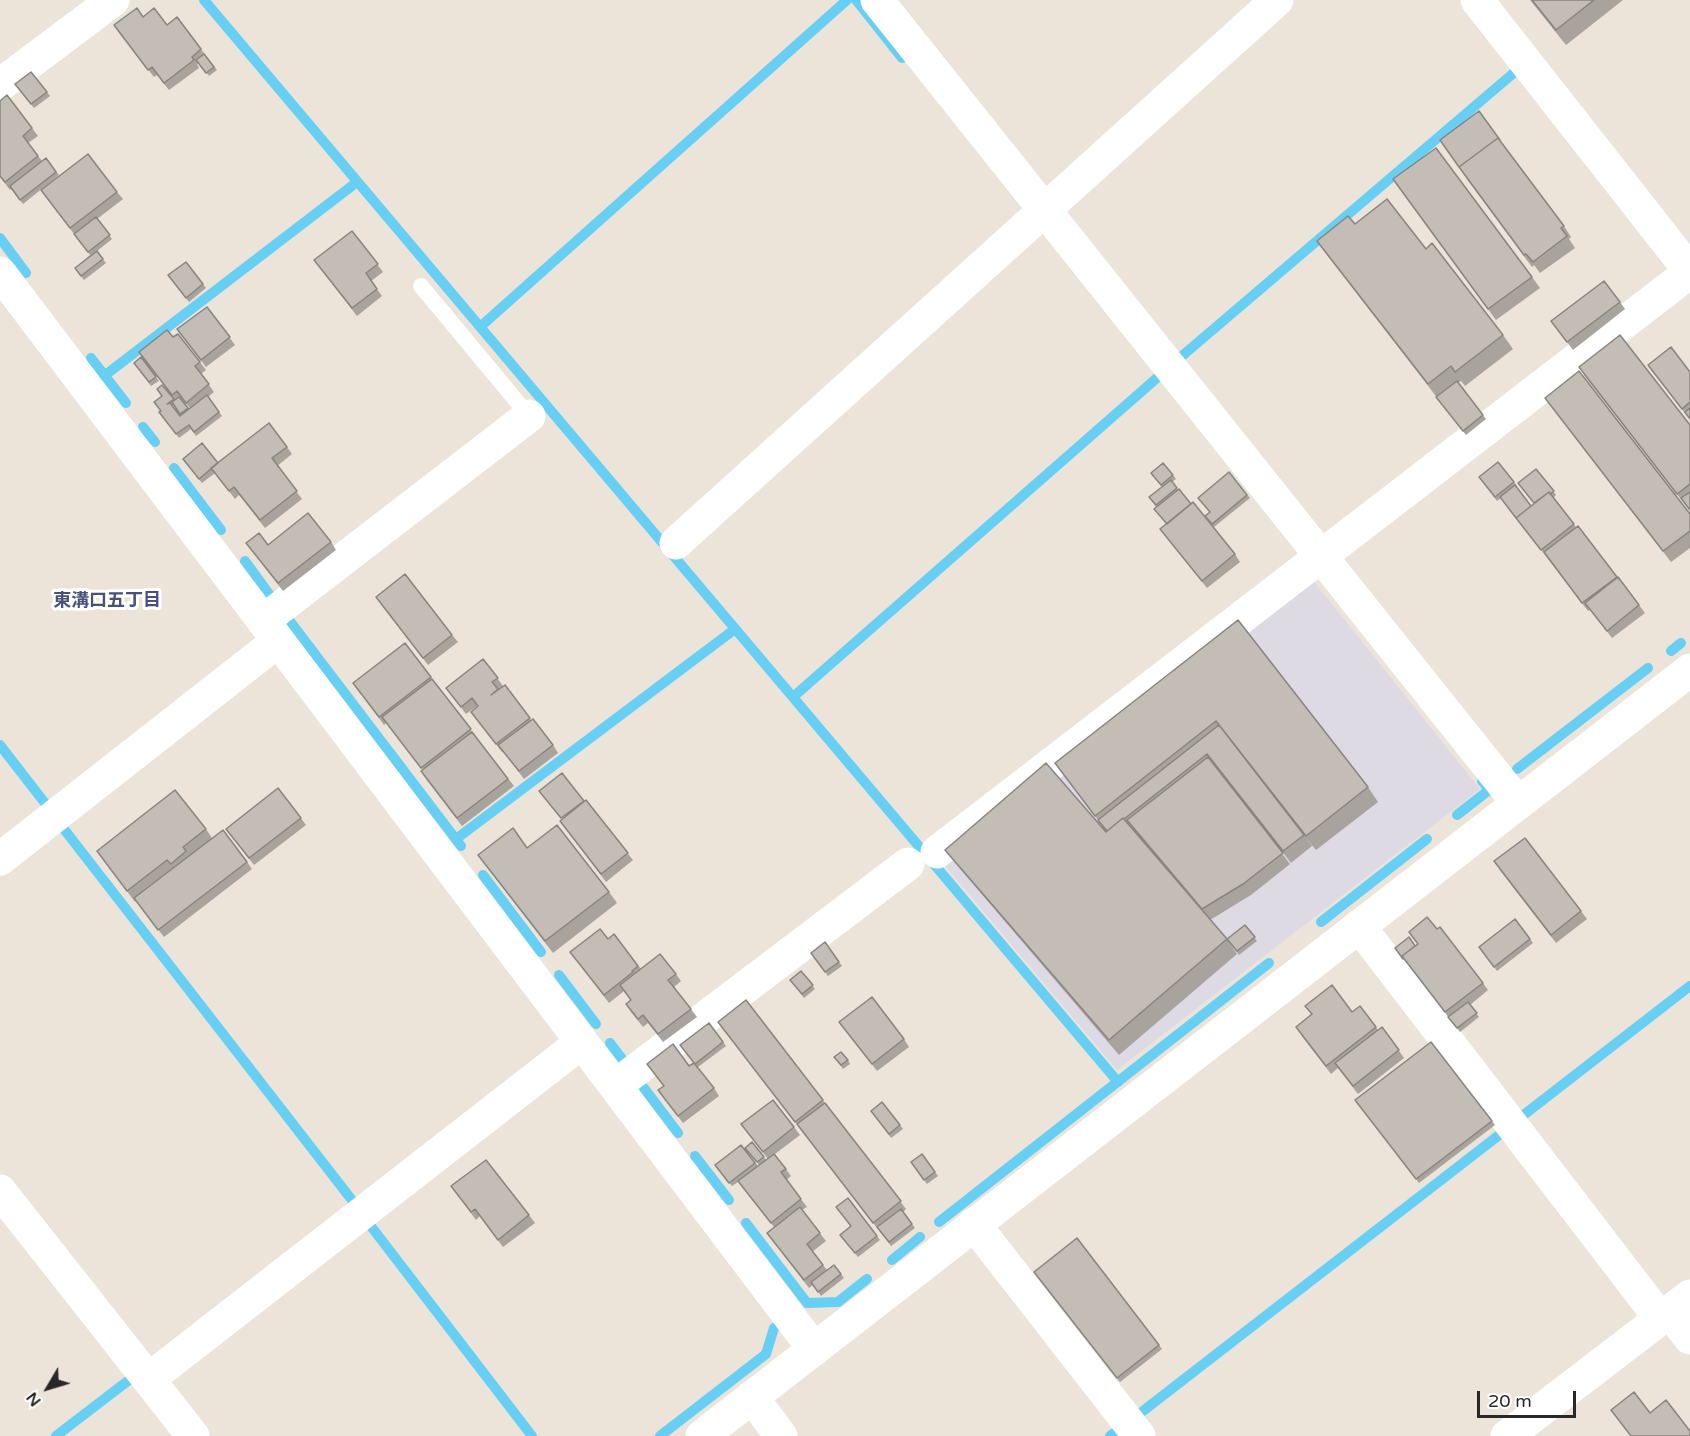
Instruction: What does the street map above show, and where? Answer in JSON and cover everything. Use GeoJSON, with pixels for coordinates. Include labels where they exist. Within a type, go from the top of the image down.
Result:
{"type":"FeatureCollection","features":[{"type":"Feature","properties":{"kind":"street"},"geometry":{"type":"LineString","coordinates":[[0,85],[113,0]]}},
{"type":"Feature","properties":{"kind":"street"},"geometry":{"type":"LineString","coordinates":[[877,0],[1518,803]]}},
{"type":"Feature","properties":{"kind":"street"},"geometry":{"type":"LineString","coordinates":[[676,543],[1277,0]]}},
{"type":"Feature","properties":{"kind":"street"},"geometry":{"type":"LineString","coordinates":[[615,1086],[923,858],[1690,272],[1477,0]]}},
{"type":"Feature","properties":{"kind":"street"},"geometry":{"type":"LineString","coordinates":[[0,273],[814,1349]]}},
{"type":"Feature","properties":{"kind":"street"},"geometry":{"type":"LineString","coordinates":[[0,859],[530,416]]}},
{"type":"Feature","properties":{"kind":"street"},"geometry":{"type":"LineString","coordinates":[[702,1436],[1690,670]]}},
{"type":"Feature","properties":{"kind":"street"},"geometry":{"type":"LineString","coordinates":[[1359,926],[1673,1308],[1690,1338]]}},
{"type":"Feature","properties":{"kind":"street"},"geometry":{"type":"LineString","coordinates":[[149,1379],[582,1042]]}},
{"type":"Feature","properties":{"kind":"street"},"geometry":{"type":"LineString","coordinates":[[0,1191],[193,1436]]}},
{"type":"Feature","properties":{"kind":"street"},"geometry":{"type":"LineString","coordinates":[[974,1224],[1140,1436]]}},
{"type":"Feature","properties":{"kind":"street"},"geometry":{"type":"LineString","coordinates":[[1507,1436],[1673,1308]]}},
{"type":"Feature","properties":{"kind":"street"},"geometry":{"type":"LineString","coordinates":[[752,1397],[781,1436]]}},
{"type":"Feature","properties":{"kind":"lane"},"geometry":{"type":"LineString","coordinates":[[421,286],[530,416]]}},
{"type":"Feature","properties":{"kind":"shaded area"},"geometry":{"type":"Polygon","coordinates":[[[1311,578],[1480,789],[1117,1070],[941,861],[1311,578]]]}},
{"type":"Feature","properties":{"kind":"building"},"geometry":{"type":"Polygon","coordinates":[[[1532,0],[1594,0],[1556,30],[1532,0]]]}},
{"type":"Feature","properties":{"kind":"building"},"geometry":{"type":"Polygon","coordinates":[[[137,8],[143,17],[154,8],[167,25],[177,17],[201,49],[192,57],[194,60],[164,83],[152,67],[148,70],[114,25],[137,8]]]}},
{"type":"Feature","properties":{"kind":"building"},"geometry":{"type":"Polygon","coordinates":[[[204,54],[214,67],[206,73],[196,60],[204,54]]]}},
{"type":"Feature","properties":{"kind":"building"},"geometry":{"type":"Polygon","coordinates":[[[31,72],[47,92],[31,104],[15,84],[31,72]]]}},
{"type":"Feature","properties":{"kind":"building"},"geometry":{"type":"Polygon","coordinates":[[[7,95],[32,128],[23,136],[38,156],[5,182],[0,176],[0,101],[7,95]]]}},
{"type":"Feature","properties":{"kind":"building"},"geometry":{"type":"Polygon","coordinates":[[[1479,111],[1500,140],[1498,138],[1459,167],[1440,140],[1479,111]]]}},
{"type":"Feature","properties":{"kind":"building"},"geometry":{"type":"Polygon","coordinates":[[[1498,138],[1564,226],[1561,228],[1567,236],[1533,262],[1526,254],[1524,255],[1459,167],[1498,138]]]}},
{"type":"Feature","properties":{"kind":"building"},"geometry":{"type":"Polygon","coordinates":[[[1436,148],[1532,277],[1488,309],[1393,179],[1436,148]]]}},
{"type":"Feature","properties":{"kind":"building"},"geometry":{"type":"Polygon","coordinates":[[[88,154],[117,192],[70,228],[41,190],[88,154]]]}},
{"type":"Feature","properties":{"kind":"building"},"geometry":{"type":"Polygon","coordinates":[[[46,158],[56,172],[20,200],[10,186],[46,158]]]}},
{"type":"Feature","properties":{"kind":"building"},"geometry":{"type":"Polygon","coordinates":[[[1387,199],[1426,249],[1432,243],[1503,335],[1455,372],[1451,366],[1428,384],[1317,241],[1348,216],[1355,224],[1387,199]]]}},
{"type":"Feature","properties":{"kind":"building"},"geometry":{"type":"Polygon","coordinates":[[[96,217],[110,235],[88,252],[74,234],[96,217]]]}},
{"type":"Feature","properties":{"kind":"building"},"geometry":{"type":"Polygon","coordinates":[[[352,231],[378,264],[366,273],[377,289],[352,308],[314,260],[352,231]]]}},
{"type":"Feature","properties":{"kind":"building"},"geometry":{"type":"Polygon","coordinates":[[[97,251],[103,259],[81,276],[75,268],[97,251]]]}},
{"type":"Feature","properties":{"kind":"building"},"geometry":{"type":"Polygon","coordinates":[[[186,262],[203,284],[186,298],[168,275],[186,262]]]}},
{"type":"Feature","properties":{"kind":"building"},"geometry":{"type":"Polygon","coordinates":[[[1604,281],[1620,302],[1567,342],[1551,321],[1604,281]]]}},
{"type":"Feature","properties":{"kind":"building"},"geometry":{"type":"Polygon","coordinates":[[[207,307],[230,337],[201,360],[177,329],[207,307]]]}},
{"type":"Feature","properties":{"kind":"building"},"geometry":{"type":"Polygon","coordinates":[[[167,330],[173,337],[178,334],[200,362],[195,366],[209,384],[186,403],[177,391],[172,395],[139,352],[167,330]]]}},
{"type":"Feature","properties":{"kind":"building"},"geometry":{"type":"Polygon","coordinates":[[[1620,335],[1690,425],[1690,484],[1677,494],[1579,367],[1620,335]]]}},
{"type":"Feature","properties":{"kind":"building"},"geometry":{"type":"Polygon","coordinates":[[[1671,347],[1690,372],[1690,402],[1682,409],[1648,365],[1671,347]]]}},
{"type":"Feature","properties":{"kind":"building"},"geometry":{"type":"Polygon","coordinates":[[[141,357],[156,377],[149,382],[134,363],[141,357]]]}},
{"type":"Feature","properties":{"kind":"building"},"geometry":{"type":"Polygon","coordinates":[[[1579,371],[1690,514],[1690,531],[1663,551],[1545,398],[1579,371]]]}},
{"type":"Feature","properties":{"kind":"building"},"geometry":{"type":"Polygon","coordinates":[[[1457,381],[1483,415],[1463,431],[1436,397],[1457,381]]]}},
{"type":"Feature","properties":{"kind":"building"},"geometry":{"type":"Polygon","coordinates":[[[162,385],[174,399],[167,404],[170,403],[180,416],[207,395],[219,412],[194,432],[189,425],[176,434],[154,402],[162,396],[157,389],[162,385]]]}},
{"type":"Feature","properties":{"kind":"building"},"geometry":{"type":"Polygon","coordinates":[[[179,397],[188,408],[180,414],[172,402],[179,397]]]}},
{"type":"Feature","properties":{"kind":"building"},"geometry":{"type":"Polygon","coordinates":[[[1690,408],[1690,419],[1685,412],[1690,408]]]}},
{"type":"Feature","properties":{"kind":"building"},"geometry":{"type":"Polygon","coordinates":[[[269,423],[287,447],[272,458],[297,491],[260,520],[234,487],[229,491],[211,468],[269,423]]]}},
{"type":"Feature","properties":{"kind":"building"},"geometry":{"type":"Polygon","coordinates":[[[202,443],[218,463],[199,479],[183,459],[202,443]]]}},
{"type":"Feature","properties":{"kind":"building"},"geometry":{"type":"Polygon","coordinates":[[[1498,462],[1514,482],[1495,497],[1479,477],[1498,462]]]}},
{"type":"Feature","properties":{"kind":"building"},"geometry":{"type":"Polygon","coordinates":[[[1163,463],[1173,475],[1161,485],[1151,473],[1163,463]]]}},
{"type":"Feature","properties":{"kind":"building"},"geometry":{"type":"Polygon","coordinates":[[[1536,469],[1554,491],[1534,503],[1518,483],[1536,469]]]}},
{"type":"Feature","properties":{"kind":"building"},"geometry":{"type":"Polygon","coordinates":[[[1229,472],[1247,495],[1212,524],[1205,516],[1210,512],[1198,498],[1229,472]]]}},
{"type":"Feature","properties":{"kind":"building"},"geometry":{"type":"Polygon","coordinates":[[[1171,480],[1177,488],[1156,505],[1149,497],[1171,480]]]}},
{"type":"Feature","properties":{"kind":"building"},"geometry":{"type":"Polygon","coordinates":[[[1515,485],[1531,506],[1516,518],[1500,497],[1515,485]]]}},
{"type":"Feature","properties":{"kind":"building"},"geometry":{"type":"Polygon","coordinates":[[[1179,489],[1191,504],[1167,524],[1154,509],[1179,489]]]}},
{"type":"Feature","properties":{"kind":"building"},"geometry":{"type":"Polygon","coordinates":[[[1549,492],[1574,524],[1541,550],[1516,518],[1549,492]]]}},
{"type":"Feature","properties":{"kind":"building"},"geometry":{"type":"Polygon","coordinates":[[[1690,492],[1690,510],[1681,498],[1690,492]]]}},
{"type":"Feature","properties":{"kind":"building"},"geometry":{"type":"Polygon","coordinates":[[[1193,502],[1235,554],[1202,581],[1160,529],[1193,502]]]}},
{"type":"Feature","properties":{"kind":"building"},"geometry":{"type":"Polygon","coordinates":[[[308,513],[331,542],[278,583],[246,543],[259,533],[268,545],[308,513]]]}},
{"type":"Feature","properties":{"kind":"building"},"geometry":{"type":"Polygon","coordinates":[[[1578,526],[1617,577],[1582,603],[1544,552],[1578,526]]]}},
{"type":"Feature","properties":{"kind":"building"},"geometry":{"type":"Polygon","coordinates":[[[405,574],[452,635],[423,658],[376,597],[405,574]]]}},
{"type":"Feature","properties":{"kind":"building"},"geometry":{"type":"Polygon","coordinates":[[[1618,577],[1639,605],[1607,631],[1585,603],[1618,577]]]}},
{"type":"Feature","properties":{"kind":"building"},"geometry":{"type":"Polygon","coordinates":[[[1238,620],[1368,787],[1306,836],[1216,721],[1095,816],[1055,763],[1238,620]]]}},
{"type":"Feature","properties":{"kind":"building"},"geometry":{"type":"Polygon","coordinates":[[[405,643],[431,677],[379,717],[353,683],[405,643]]]}},
{"type":"Feature","properties":{"kind":"building"},"geometry":{"type":"Polygon","coordinates":[[[483,659],[498,678],[492,682],[498,689],[491,695],[505,685],[530,718],[496,744],[471,712],[478,706],[472,698],[461,707],[446,688],[483,659]]]}},
{"type":"Feature","properties":{"kind":"building"},"geometry":{"type":"Polygon","coordinates":[[[432,679],[471,729],[421,768],[382,717],[432,679]]]}},
{"type":"Feature","properties":{"kind":"building"},"geometry":{"type":"Polygon","coordinates":[[[533,719],[553,745],[519,771],[498,745],[533,719]]]}},
{"type":"Feature","properties":{"kind":"building"},"geometry":{"type":"Polygon","coordinates":[[[1219,725],[1304,835],[1283,851],[1207,754],[1107,831],[1098,820],[1219,725]]]}},
{"type":"Feature","properties":{"kind":"building"},"geometry":{"type":"Polygon","coordinates":[[[472,732],[508,779],[457,818],[421,771],[472,732]]]}},
{"type":"Feature","properties":{"kind":"building"},"geometry":{"type":"Polygon","coordinates":[[[1208,757],[1283,853],[1243,884],[1202,909],[1127,820],[1208,757]]]}},
{"type":"Feature","properties":{"kind":"building"},"geometry":{"type":"Polygon","coordinates":[[[1046,763],[1106,832],[1123,818],[1227,939],[1109,1040],[945,850],[1046,763]]]}},
{"type":"Feature","properties":{"kind":"building"},"geometry":{"type":"Polygon","coordinates":[[[562,773],[584,801],[561,818],[539,791],[562,773]]]}},
{"type":"Feature","properties":{"kind":"building"},"geometry":{"type":"Polygon","coordinates":[[[278,788],[301,818],[249,858],[226,829],[278,788]]]}},
{"type":"Feature","properties":{"kind":"building"},"geometry":{"type":"Polygon","coordinates":[[[175,790],[206,829],[183,847],[186,851],[171,864],[167,860],[127,891],[97,851],[175,790]]]}},
{"type":"Feature","properties":{"kind":"building"},"geometry":{"type":"Polygon","coordinates":[[[586,800],[628,853],[601,874],[560,821],[586,800]]]}},
{"type":"Feature","properties":{"kind":"building"},"geometry":{"type":"Polygon","coordinates":[[[557,825],[609,892],[545,941],[478,855],[513,828],[527,848],[557,825]]]}},
{"type":"Feature","properties":{"kind":"building"},"geometry":{"type":"Polygon","coordinates":[[[223,830],[247,862],[158,930],[134,898],[223,830]]]}},
{"type":"Feature","properties":{"kind":"building"},"geometry":{"type":"Polygon","coordinates":[[[1525,838],[1581,911],[1551,935],[1494,861],[1525,838]]]}},
{"type":"Feature","properties":{"kind":"building"},"geometry":{"type":"Polygon","coordinates":[[[1427,917],[1437,929],[1440,927],[1483,983],[1445,1012],[1402,956],[1418,944],[1409,932],[1427,917]]]}},
{"type":"Feature","properties":{"kind":"building"},"geometry":{"type":"Polygon","coordinates":[[[1515,919],[1530,939],[1494,967],[1479,947],[1515,919]]]}},
{"type":"Feature","properties":{"kind":"building"},"geometry":{"type":"Polygon","coordinates":[[[1245,925],[1255,937],[1237,951],[1227,939],[1245,925]]]}},
{"type":"Feature","properties":{"kind":"building"},"geometry":{"type":"Polygon","coordinates":[[[600,929],[608,939],[614,934],[638,966],[604,995],[570,952],[600,929]]]}},
{"type":"Feature","properties":{"kind":"building"},"geometry":{"type":"Polygon","coordinates":[[[1409,937],[1415,946],[1402,956],[1403,959],[1395,948],[1409,937]]]}},
{"type":"Feature","properties":{"kind":"building"},"geometry":{"type":"Polygon","coordinates":[[[825,942],[839,962],[825,972],[811,953],[825,942]]]}},
{"type":"Feature","properties":{"kind":"building"},"geometry":{"type":"Polygon","coordinates":[[[660,954],[676,974],[668,980],[691,1009],[658,1034],[643,1015],[638,1019],[626,1004],[631,1000],[620,985],[660,954]]]}},
{"type":"Feature","properties":{"kind":"building"},"geometry":{"type":"Polygon","coordinates":[[[801,971],[813,985],[802,994],[790,980],[801,971]]]}},
{"type":"Feature","properties":{"kind":"building"},"geometry":{"type":"Polygon","coordinates":[[[1332,985],[1352,1012],[1360,1006],[1376,1027],[1326,1066],[1296,1027],[1312,1014],[1305,1006],[1332,985]]]}},
{"type":"Feature","properties":{"kind":"building"},"geometry":{"type":"Polygon","coordinates":[[[872,997],[904,1039],[872,1064],[839,1022],[872,997]]]}},
{"type":"Feature","properties":{"kind":"building"},"geometry":{"type":"Polygon","coordinates":[[[746,1000],[823,1100],[795,1122],[718,1022],[746,1000]]]}},
{"type":"Feature","properties":{"kind":"building"},"geometry":{"type":"Polygon","coordinates":[[[1468,1002],[1477,1013],[1457,1028],[1448,1017],[1468,1002]]]}},
{"type":"Feature","properties":{"kind":"building"},"geometry":{"type":"Polygon","coordinates":[[[709,1023],[723,1042],[695,1064],[680,1045],[709,1023]]]}},
{"type":"Feature","properties":{"kind":"building"},"geometry":{"type":"Polygon","coordinates":[[[1382,1027],[1399,1050],[1353,1086],[1335,1063],[1382,1027]]]}},
{"type":"Feature","properties":{"kind":"building"},"geometry":{"type":"Polygon","coordinates":[[[1431,1042],[1492,1121],[1416,1179],[1355,1100],[1431,1042]]]}},
{"type":"Feature","properties":{"kind":"building"},"geometry":{"type":"Polygon","coordinates":[[[673,1044],[689,1066],[694,1063],[714,1088],[678,1116],[658,1090],[664,1086],[647,1064],[673,1044]]]}},
{"type":"Feature","properties":{"kind":"building"},"geometry":{"type":"Polygon","coordinates":[[[841,1052],[848,1060],[841,1065],[834,1057],[841,1052]]]}},
{"type":"Feature","properties":{"kind":"building"},"geometry":{"type":"Polygon","coordinates":[[[773,1100],[794,1127],[763,1152],[741,1124],[773,1100]]]}},
{"type":"Feature","properties":{"kind":"building"},"geometry":{"type":"Polygon","coordinates":[[[882,1102],[900,1125],[889,1134],[871,1111],[882,1102]]]}},
{"type":"Feature","properties":{"kind":"building"},"geometry":{"type":"Polygon","coordinates":[[[825,1103],[901,1201],[873,1223],[797,1124],[825,1103]]]}},
{"type":"Feature","properties":{"kind":"building"},"geometry":{"type":"Polygon","coordinates":[[[752,1142],[764,1157],[757,1162],[745,1148],[752,1142]]]}},
{"type":"Feature","properties":{"kind":"building"},"geometry":{"type":"Polygon","coordinates":[[[741,1145],[755,1163],[729,1183],[715,1165],[741,1145]]]}},
{"type":"Feature","properties":{"kind":"building"},"geometry":{"type":"Polygon","coordinates":[[[774,1154],[786,1169],[781,1172],[801,1199],[771,1223],[738,1181],[774,1154]]]}},
{"type":"Feature","properties":{"kind":"building"},"geometry":{"type":"Polygon","coordinates":[[[922,1154],[935,1172],[924,1180],[911,1162],[922,1154]]]}},
{"type":"Feature","properties":{"kind":"building"},"geometry":{"type":"Polygon","coordinates":[[[486,1160],[529,1215],[498,1240],[475,1209],[471,1212],[451,1186],[486,1160]]]}},
{"type":"Feature","properties":{"kind":"building"},"geometry":{"type":"Polygon","coordinates":[[[848,1198],[877,1236],[855,1253],[840,1235],[851,1226],[836,1207],[848,1198]]]}},
{"type":"Feature","properties":{"kind":"building"},"geometry":{"type":"Polygon","coordinates":[[[800,1207],[820,1233],[807,1244],[823,1265],[804,1280],[767,1233],[800,1207]]]}},
{"type":"Feature","properties":{"kind":"building"},"geometry":{"type":"Polygon","coordinates":[[[901,1209],[912,1224],[889,1242],[877,1227],[901,1209]]]}},
{"type":"Feature","properties":{"kind":"building"},"geometry":{"type":"Polygon","coordinates":[[[1077,1238],[1159,1345],[1117,1378],[1034,1272],[1077,1238]]]}},
{"type":"Feature","properties":{"kind":"building"},"geometry":{"type":"Polygon","coordinates":[[[834,1265],[841,1274],[818,1292],[811,1282],[834,1265]]]}},
{"type":"Feature","properties":{"kind":"building"},"geometry":{"type":"Polygon","coordinates":[[[1634,1392],[1650,1413],[1666,1400],[1690,1431],[1690,1436],[1631,1436],[1611,1410],[1634,1392]]]}},
{"type":"Feature","properties":{"kind":"waterway"},"geometry":{"type":"LineString","coordinates":[[204,0],[1118,1082]]}},
{"type":"Feature","properties":{"kind":"waterway"},"geometry":{"type":"LineString","coordinates":[[480,327],[847,0]]}},
{"type":"Feature","properties":{"kind":"waterway"},"geometry":{"type":"LineString","coordinates":[[856,0],[902,58]]}},
{"type":"Feature","properties":{"kind":"waterway"},"geometry":{"type":"LineString","coordinates":[[1182,356],[1516,71]]}},
{"type":"Feature","properties":{"kind":"waterway"},"geometry":{"type":"LineString","coordinates":[[104,376],[357,182]]}},
{"type":"Feature","properties":{"kind":"waterway"},"geometry":{"type":"LineString","coordinates":[[0,238],[26,273]]}},
{"type":"Feature","properties":{"kind":"waterway"},"geometry":{"type":"LineString","coordinates":[[91,358],[126,403]]}},
{"type":"Feature","properties":{"kind":"waterway"},"geometry":{"type":"LineString","coordinates":[[793,697],[1158,377]]}},
{"type":"Feature","properties":{"kind":"waterway"},"geometry":{"type":"LineString","coordinates":[[143,427],[155,442]]}},
{"type":"Feature","properties":{"kind":"waterway"},"geometry":{"type":"LineString","coordinates":[[174,468],[221,530]]}},
{"type":"Feature","properties":{"kind":"waterway"},"geometry":{"type":"LineString","coordinates":[[245,561],[269,594]]}},
{"type":"Feature","properties":{"kind":"waterway"},"geometry":{"type":"LineString","coordinates":[[289,620],[461,846]]}},
{"type":"Feature","properties":{"kind":"waterway"},"geometry":{"type":"LineString","coordinates":[[456,839],[735,629]]}},
{"type":"Feature","properties":{"kind":"waterway"},"geometry":{"type":"LineString","coordinates":[[1671,651],[1681,643]]}},
{"type":"Feature","properties":{"kind":"waterway"},"geometry":{"type":"LineString","coordinates":[[1517,769],[1648,668]]}},
{"type":"Feature","properties":{"kind":"waterway"},"geometry":{"type":"LineString","coordinates":[[0,745],[48,807]]}},
{"type":"Feature","properties":{"kind":"waterway"},"geometry":{"type":"LineString","coordinates":[[1457,815],[1489,790],[1482,781]]}},
{"type":"Feature","properties":{"kind":"waterway"},"geometry":{"type":"LineString","coordinates":[[60,824],[355,1204]]}},
{"type":"Feature","properties":{"kind":"waterway"},"geometry":{"type":"LineString","coordinates":[[1321,922],[1427,839]]}},
{"type":"Feature","properties":{"kind":"waterway"},"geometry":{"type":"LineString","coordinates":[[483,875],[541,952]]}},
{"type":"Feature","properties":{"kind":"waterway"},"geometry":{"type":"LineString","coordinates":[[939,1222],[1269,963]]}},
{"type":"Feature","properties":{"kind":"waterway"},"geometry":{"type":"LineString","coordinates":[[559,975],[596,1024]]}},
{"type":"Feature","properties":{"kind":"waterway"},"geometry":{"type":"LineString","coordinates":[[1521,1117],[1690,986]]}},
{"type":"Feature","properties":{"kind":"waterway"},"geometry":{"type":"LineString","coordinates":[[610,1043],[626,1064]]}},
{"type":"Feature","properties":{"kind":"waterway"},"geometry":{"type":"LineString","coordinates":[[644,1088],[678,1133]]}},
{"type":"Feature","properties":{"kind":"waterway"},"geometry":{"type":"LineString","coordinates":[[1143,1411],[1503,1132]]}},
{"type":"Feature","properties":{"kind":"waterway"},"geometry":{"type":"LineString","coordinates":[[695,1156],[729,1200]]}},
{"type":"Feature","properties":{"kind":"waterway"},"geometry":{"type":"LineString","coordinates":[[746,1223],[807,1303],[838,1302],[867,1279]]}},
{"type":"Feature","properties":{"kind":"waterway"},"geometry":{"type":"LineString","coordinates":[[370,1225],[532,1436]]}},
{"type":"Feature","properties":{"kind":"waterway"},"geometry":{"type":"LineString","coordinates":[[892,1260],[920,1237]]}},
{"type":"Feature","properties":{"kind":"waterway"},"geometry":{"type":"LineString","coordinates":[[660,1436],[766,1354],[774,1328]]}},
{"type":"Feature","properties":{"kind":"waterway"},"geometry":{"type":"LineString","coordinates":[[56,1436],[129,1380]]}},
{"type":"Feature","properties":{"kind":"waterway"},"geometry":{"type":"LineString","coordinates":[[1110,1436],[1118,1430],[1122,1436]]}},
{"type":"Feature","properties":{"kind":"district","name":"東溝口五丁目"},"geometry":{"type":"Point","coordinates":[107,601]}}]}
